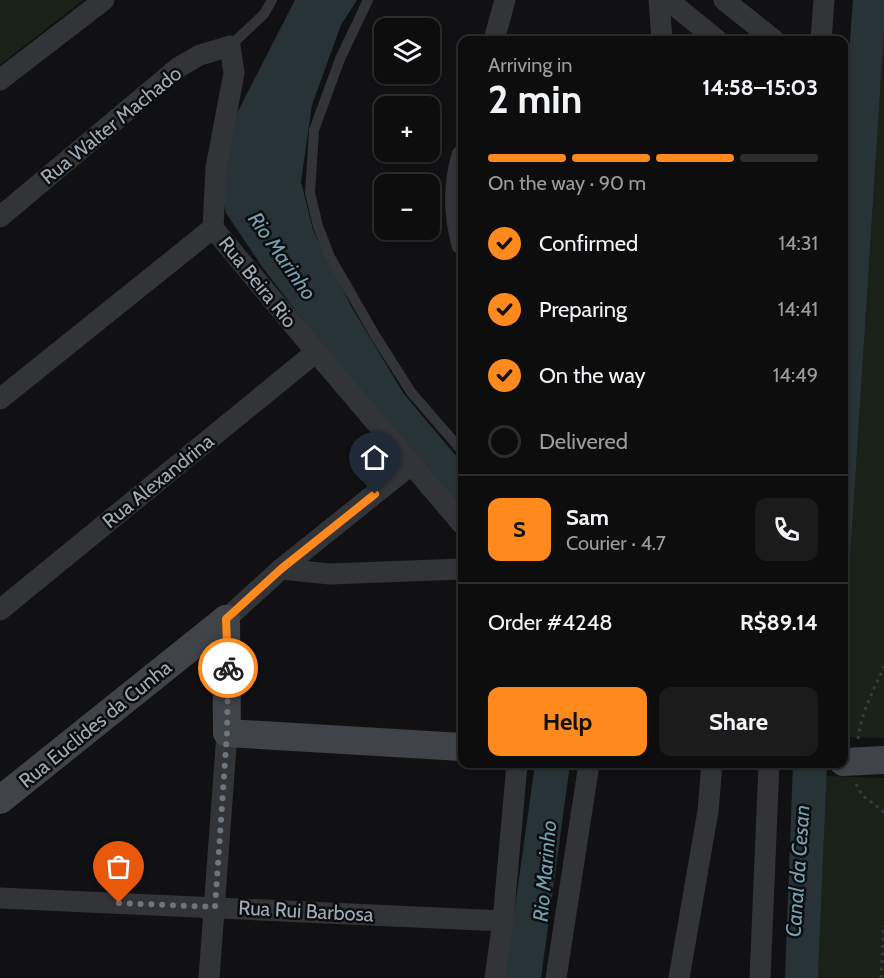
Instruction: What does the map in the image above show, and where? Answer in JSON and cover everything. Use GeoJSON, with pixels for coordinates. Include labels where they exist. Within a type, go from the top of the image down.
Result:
{"type":"FeatureCollection","features":[{"type":"Feature","properties":{"kind":"street"},"geometry":{"type":"LineString","coordinates":[[0,80],[104,0]]}},
{"type":"Feature","properties":{"kind":"street"},"geometry":{"type":"LineString","coordinates":[[495,36],[506,0]]}},
{"type":"Feature","properties":{"kind":"street"},"geometry":{"type":"LineString","coordinates":[[659,0],[662,36]]}},
{"type":"Feature","properties":{"kind":"street"},"geometry":{"type":"LineString","coordinates":[[668,0],[712,36]]}},
{"type":"Feature","properties":{"kind":"street"},"geometry":{"type":"LineString","coordinates":[[724,0],[769,36]]}},
{"type":"Feature","properties":{"kind":"street"},"geometry":{"type":"LineString","coordinates":[[821,36],[824,0]]}},
{"type":"Feature","properties":{"kind":"street","name":"Rua Walter Machado"},"geometry":{"type":"LineString","coordinates":[[0,217],[179,67],[200,55],[230,46]]}},
{"type":"Feature","properties":{"kind":"street","name":"Rua Beira Rio"},"geometry":{"type":"LineString","coordinates":[[230,46],[234,73],[216,168],[213,228],[458,519]]}},
{"type":"Feature","properties":{"kind":"street"},"geometry":{"type":"LineString","coordinates":[[458,181],[455,200],[458,226]]}},
{"type":"Feature","properties":{"kind":"street"},"geometry":{"type":"LineString","coordinates":[[0,399],[213,228]]}},
{"type":"Feature","properties":{"kind":"street","name":"Rua Alexandrina"},"geometry":{"type":"LineString","coordinates":[[0,610],[316,352]]}},
{"type":"Feature","properties":{"kind":"street","name":"Rua Euclides da Cunha"},"geometry":{"type":"LineString","coordinates":[[0,800],[226,619],[281,569],[412,464]]}},
{"type":"Feature","properties":{"kind":"street"},"geometry":{"type":"LineString","coordinates":[[281,569],[330,574],[458,569]]}},
{"type":"Feature","properties":{"kind":"street"},"geometry":{"type":"LineString","coordinates":[[209,978],[227,733],[226,619]]}},
{"type":"Feature","properties":{"kind":"street"},"geometry":{"type":"LineString","coordinates":[[227,733],[458,747]]}},
{"type":"Feature","properties":{"kind":"street"},"geometry":{"type":"LineString","coordinates":[[848,762],[884,760]]}},
{"type":"Feature","properties":{"kind":"street"},"geometry":{"type":"LineString","coordinates":[[495,978],[503,921],[518,768]]}},
{"type":"Feature","properties":{"kind":"street"},"geometry":{"type":"LineString","coordinates":[[556,978],[589,768]]}},
{"type":"Feature","properties":{"kind":"street"},"geometry":{"type":"LineString","coordinates":[[679,978],[708,811],[712,768]]}},
{"type":"Feature","properties":{"kind":"street"},"geometry":{"type":"LineString","coordinates":[[760,978],[769,768]]}},
{"type":"Feature","properties":{"kind":"street","name":"Rua Rui Barbosa"},"geometry":{"type":"LineString","coordinates":[[0,898],[503,921]]}},
{"type":"Feature","properties":{"kind":"lane"},"geometry":{"type":"LineString","coordinates":[[230,46],[264,14],[272,0]]}},
{"type":"Feature","properties":{"kind":"lane"},"geometry":{"type":"LineString","coordinates":[[368,0],[340,59],[314,130],[310,193],[318,226],[330,257],[411,392],[458,446]]}},
{"type":"Feature","properties":{"kind":"path"},"geometry":{"type":"LineString","coordinates":[[881,978],[884,925]]}},
{"type":"Feature","properties":{"kind":"shaded area"},"geometry":{"type":"Polygon","coordinates":[[[0,0],[83,0],[0,65],[0,0]]]}},
{"type":"Feature","properties":{"kind":"shaded area"},"geometry":{"type":"Polygon","coordinates":[[[884,32],[884,738],[848,737],[848,577],[884,32]]]}},
{"type":"Feature","properties":{"kind":"shaded area"},"geometry":{"type":"Polygon","coordinates":[[[826,776],[884,778],[884,978],[818,978],[826,776]]]}},
{"type":"Feature","properties":{"kind":"water","name":"Rio Marinho"},"geometry":{"type":"Polygon","coordinates":[[[295,0],[357,0],[341,25],[312,105],[301,182],[313,230],[352,308],[404,394],[458,458],[458,505],[397,443],[263,268],[226,213],[220,186],[235,117],[295,0]]]}},
{"type":"Feature","properties":{"kind":"water"},"geometry":{"type":"Polygon","coordinates":[[[853,0],[884,0],[884,32],[848,577],[848,68],[853,0]]]}},
{"type":"Feature","properties":{"kind":"water","name":"Rio Marinho"},"geometry":{"type":"Polygon","coordinates":[[[534,768],[569,768],[541,978],[505,978],[534,768]]]}},
{"type":"Feature","properties":{"kind":"water","name":"Canal da Cesan"},"geometry":{"type":"Polygon","coordinates":[[[793,768],[827,768],[818,978],[785,978],[793,768]]]}},
{"type":"Feature","properties":{"kind":"way so far"},"geometry":{"type":"LineString","coordinates":[[119,903],[215,907],[227,733],[228,668]]}},
{"type":"Feature","properties":{"kind":"route"},"geometry":{"type":"LineString","coordinates":[[228,668],[226,619],[281,569],[375,494]]}}]}
